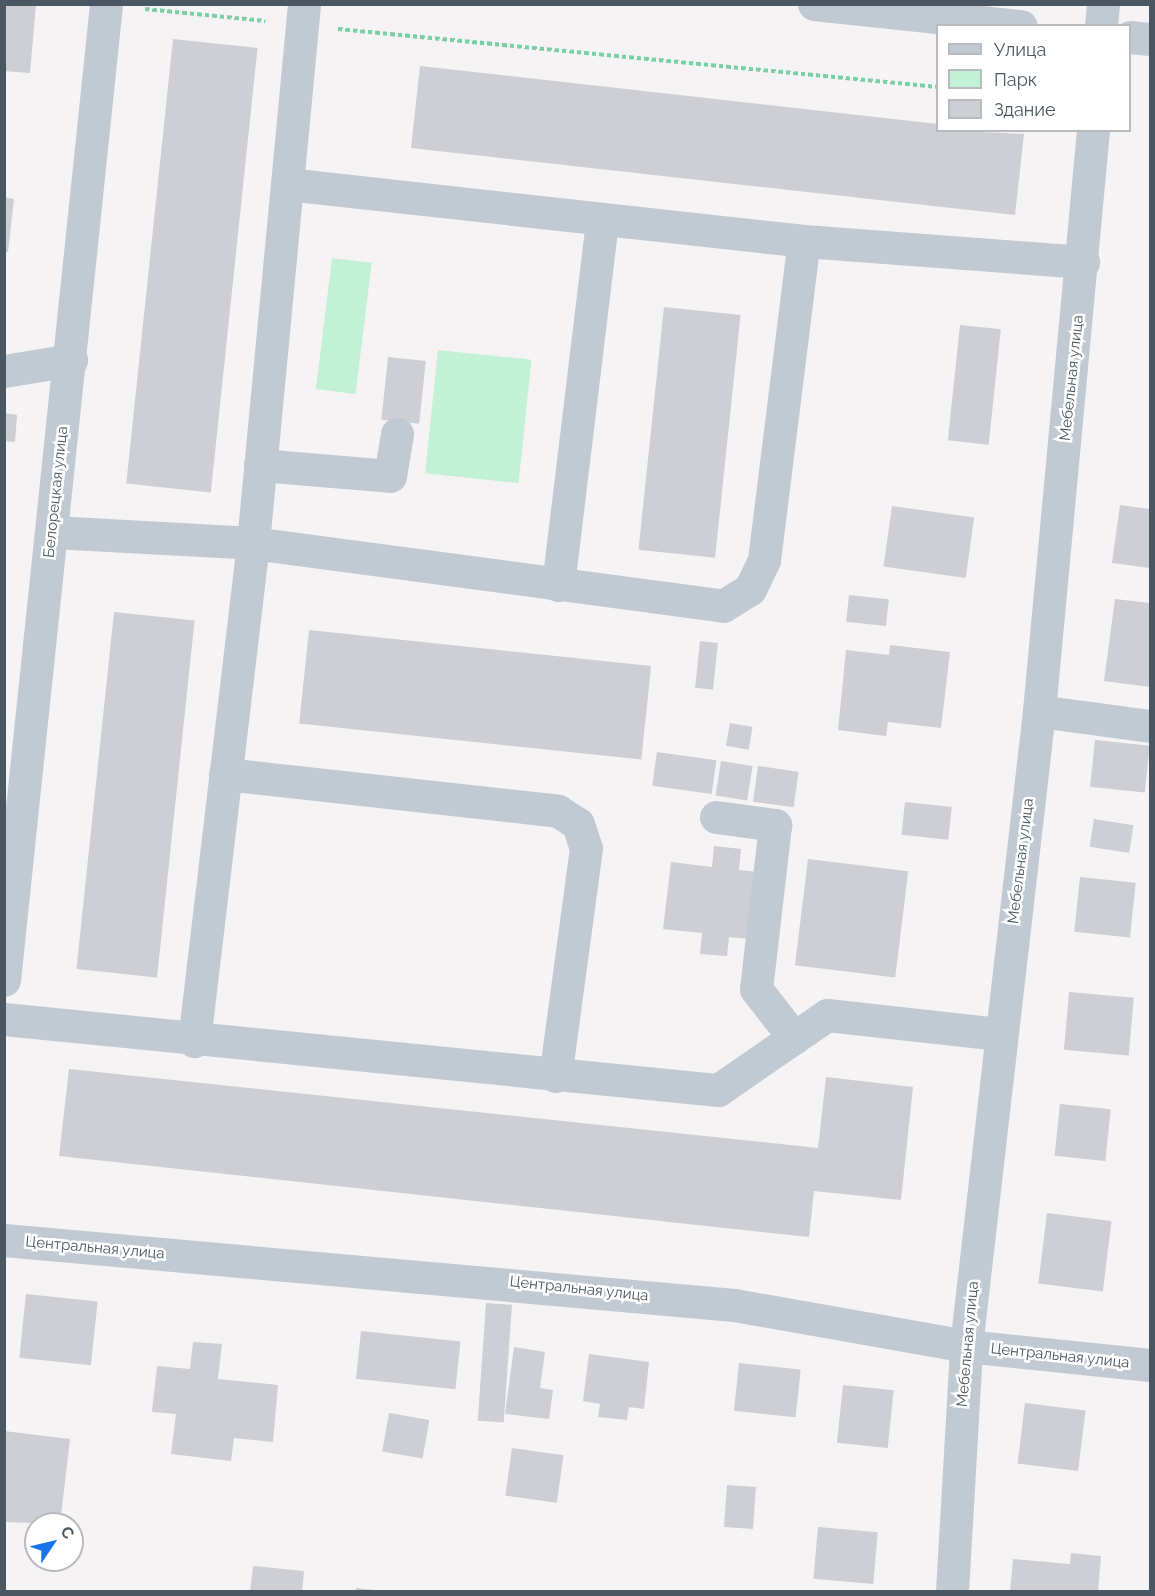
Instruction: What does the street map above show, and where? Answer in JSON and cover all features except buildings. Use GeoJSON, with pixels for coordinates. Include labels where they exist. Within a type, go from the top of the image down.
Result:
{"type":"FeatureCollection","features":[{"type":"Feature","properties":{"kind":"street","name":"Белорецкая улица"},"geometry":{"type":"LineString","coordinates":[[4,980],[15,785],[52,532],[106,4]]}},
{"type":"Feature","properties":{"kind":"street"},"geometry":{"type":"LineString","coordinates":[[814,4],[1004,24]]}},
{"type":"Feature","properties":{"kind":"street"},"geometry":{"type":"LineString","coordinates":[[1101,24],[1103,4]]}},
{"type":"Feature","properties":{"kind":"street"},"geometry":{"type":"LineString","coordinates":[[194,1041],[254,543],[303,15]]}},
{"type":"Feature","properties":{"kind":"street"},"geometry":{"type":"LineString","coordinates":[[1131,37],[1150,39]]}},
{"type":"Feature","properties":{"kind":"street","name":"Мебельная улица"},"geometry":{"type":"LineString","coordinates":[[952,1592],[966,1346],[1000,1034],[1039,711],[1083,262],[1093,132]]}},
{"type":"Feature","properties":{"kind":"street"},"geometry":{"type":"LineString","coordinates":[[287,184],[804,241],[1083,262]]}},
{"type":"Feature","properties":{"kind":"street"},"geometry":{"type":"LineString","coordinates":[[558,585],[602,220]]}},
{"type":"Feature","properties":{"kind":"street"},"geometry":{"type":"LineString","coordinates":[[52,532],[254,543],[723,606],[750,589],[764,560],[804,241]]}},
{"type":"Feature","properties":{"kind":"street"},"geometry":{"type":"LineString","coordinates":[[4,371],[71,360]]}},
{"type":"Feature","properties":{"kind":"street"},"geometry":{"type":"LineString","coordinates":[[260,465],[390,476],[397,434]]}},
{"type":"Feature","properties":{"kind":"street"},"geometry":{"type":"LineString","coordinates":[[1039,711],[1150,726]]}},
{"type":"Feature","properties":{"kind":"street"},"geometry":{"type":"LineString","coordinates":[[225,774],[558,811],[578,824],[586,848],[555,1076]]}},
{"type":"Feature","properties":{"kind":"street"},"geometry":{"type":"LineString","coordinates":[[716,817],[775,825],[756,989],[794,1038]]}},
{"type":"Feature","properties":{"kind":"street"},"geometry":{"type":"LineString","coordinates":[[4,1019],[194,1041],[718,1090],[827,1015],[1000,1034]]}},
{"type":"Feature","properties":{"kind":"street","name":"Центральная улица"},"geometry":{"type":"LineString","coordinates":[[4,1240],[735,1305],[966,1346],[1150,1365]]}},
{"type":"Feature","properties":{"kind":"path"},"geometry":{"type":"LineString","coordinates":[[146,4],[145,10],[303,15],[936,87]]}},
{"type":"Feature","properties":{"kind":"green space"},"geometry":{"type":"Polygon","coordinates":[[[332,258],[372,263],[356,394],[316,389],[332,258]]]}},
{"type":"Feature","properties":{"kind":"green space"},"geometry":{"type":"Polygon","coordinates":[[[438,350],[531,360],[519,483],[425,473],[438,350]]]}}]}
